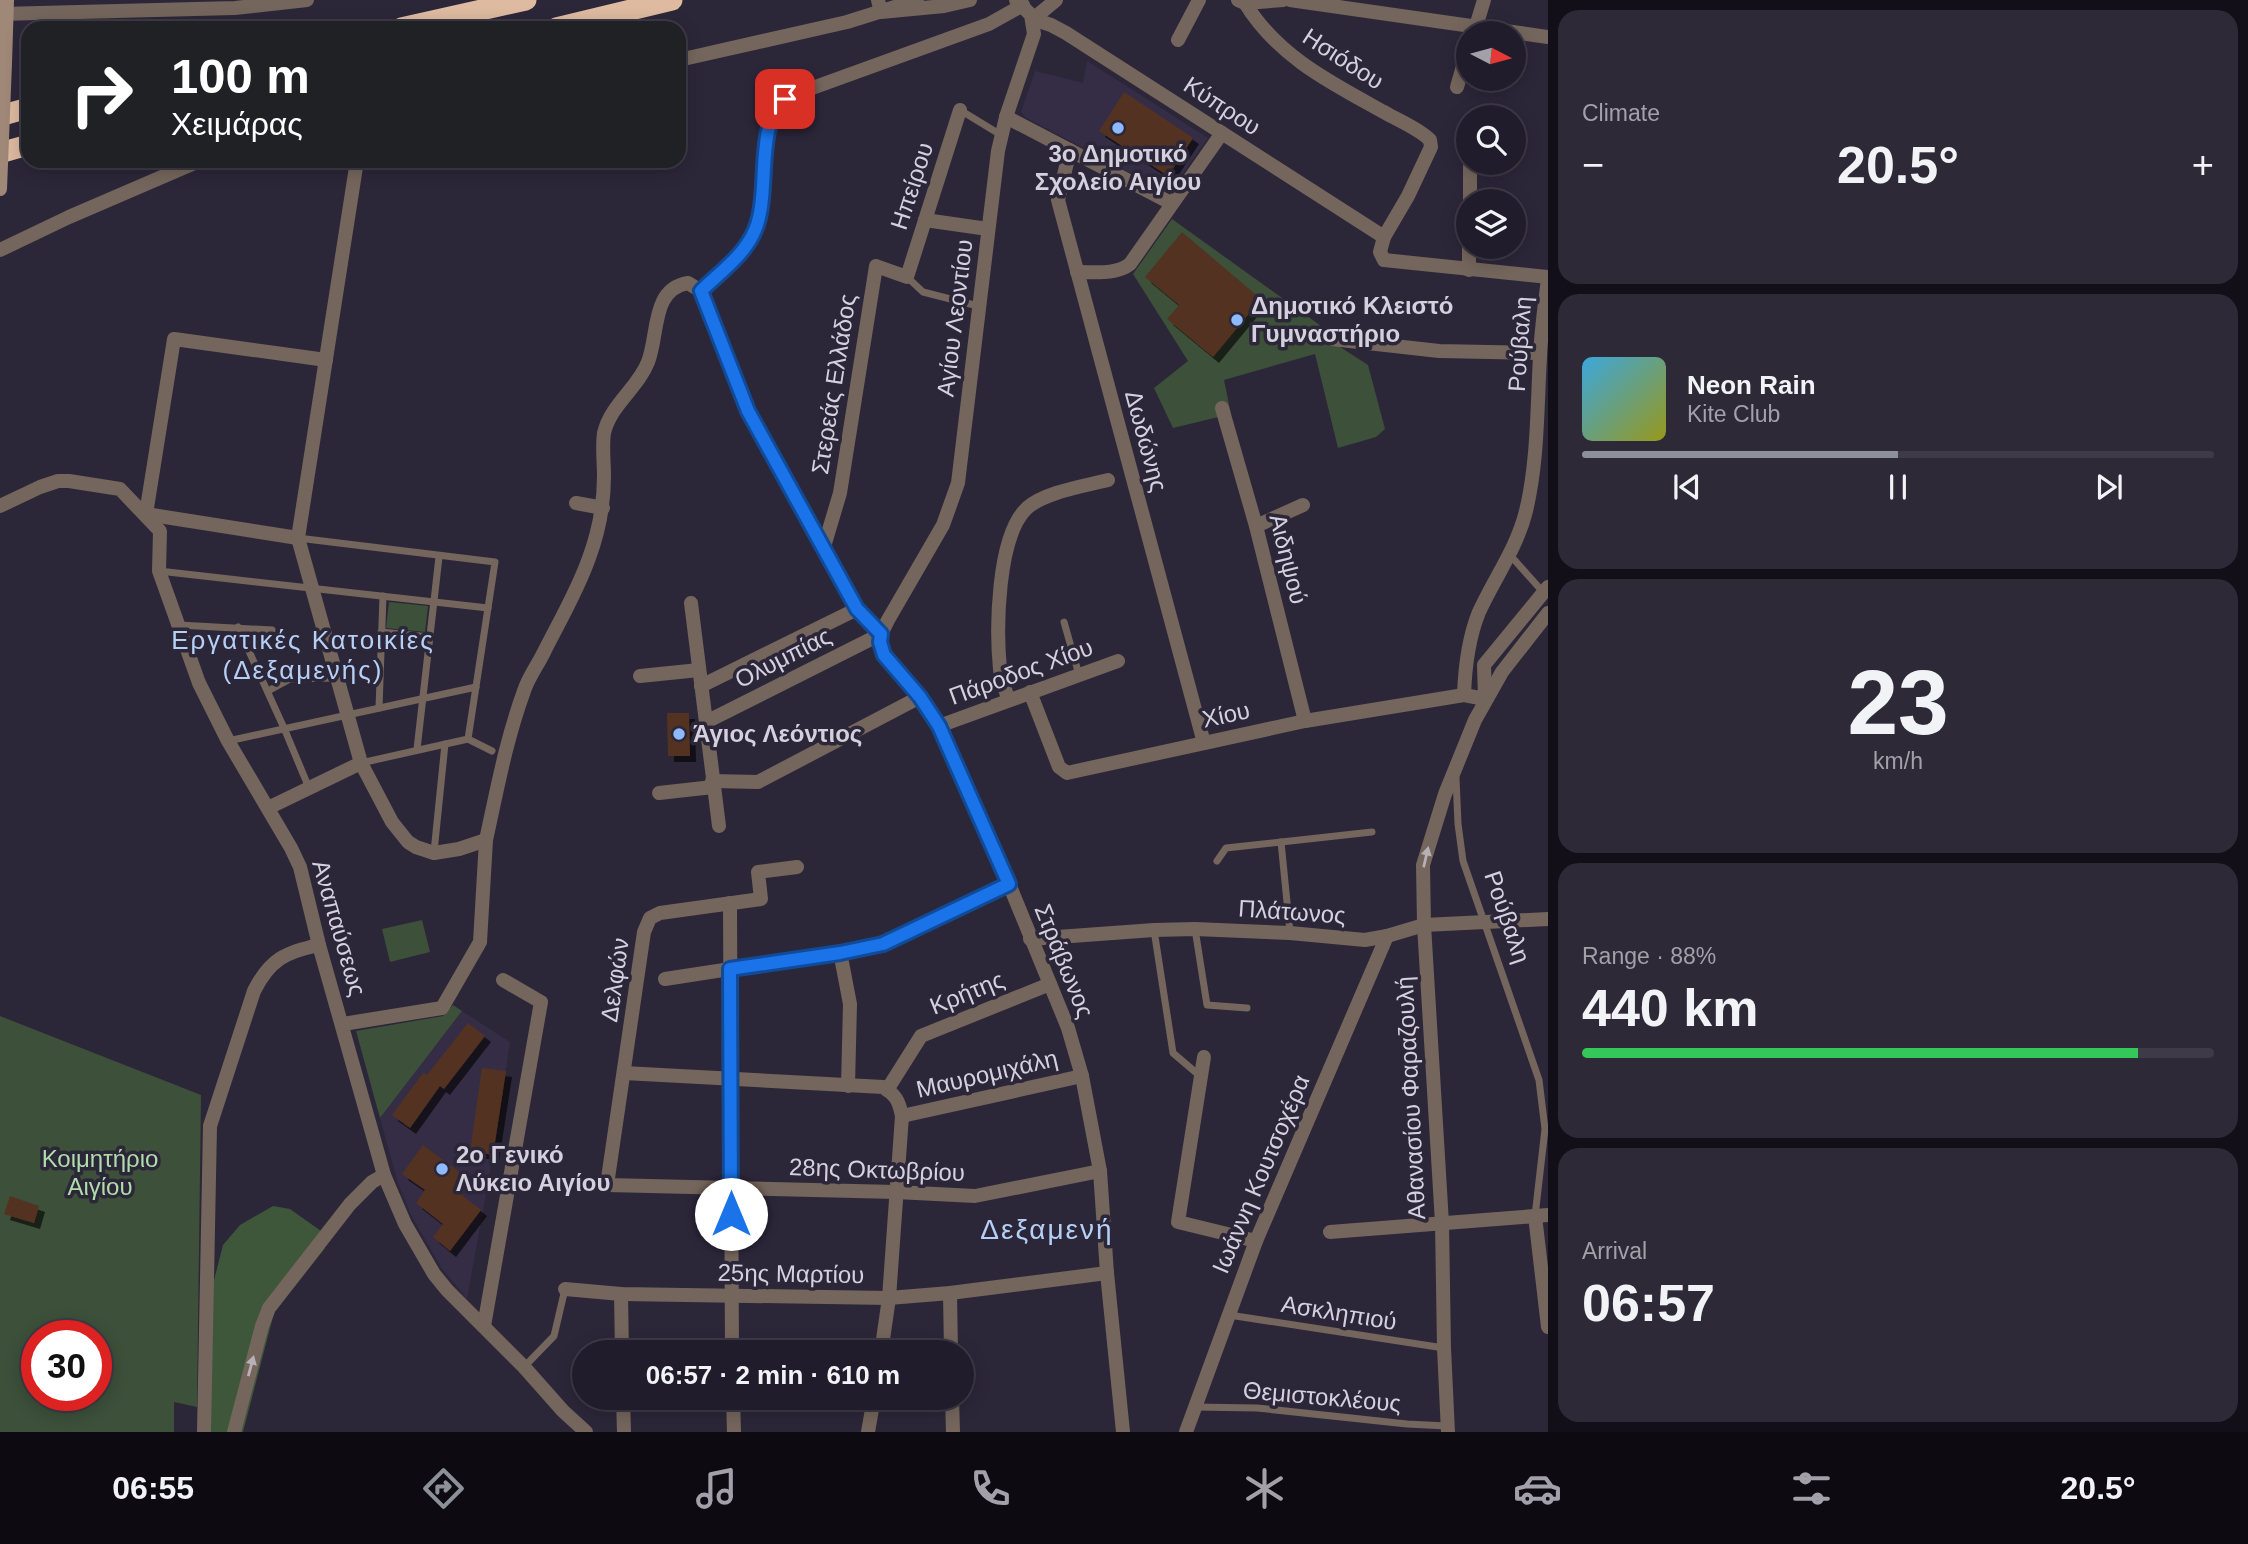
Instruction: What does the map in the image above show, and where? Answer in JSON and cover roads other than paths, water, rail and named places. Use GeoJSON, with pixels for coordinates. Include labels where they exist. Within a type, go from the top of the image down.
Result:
{"type":"FeatureCollection","features":[{"type":"Feature","properties":{"kind":"highway"},"geometry":{"type":"LineString","coordinates":[[432,21],[526,0]]}},
{"type":"Feature","properties":{"kind":"highway"},"geometry":{"type":"LineString","coordinates":[[585,21],[672,0]]}},
{"type":"Feature","properties":{"kind":"highway"},"geometry":{"type":"LineString","coordinates":[[0,116],[21,110]]}},
{"type":"Feature","properties":{"kind":"highway"},"geometry":{"type":"LineString","coordinates":[[0,153],[21,147]]}},
{"type":"Feature","properties":{"kind":"main road"},"geometry":{"type":"LineString","coordinates":[[0,189],[5,9]]}},
{"type":"Feature","properties":{"kind":"street"},"geometry":{"type":"LineString","coordinates":[[5,9],[209,9],[307,0]]}},
{"type":"Feature","properties":{"kind":"street"},"geometry":{"type":"LineString","coordinates":[[686,58],[836,25],[880,6],[917,0]]}},
{"type":"Feature","properties":{"kind":"street"},"geometry":{"type":"LineString","coordinates":[[880,6],[935,7],[970,0]]}},
{"type":"Feature","properties":{"kind":"street"},"geometry":{"type":"LineString","coordinates":[[343,1024],[442,1009],[480,942],[486,841],[500,772],[524,689],[580,582],[595,542],[603,508],[604,440],[609,419],[646,368],[659,310],[669,290],[688,282],[701,291],[742,251],[755,231],[763,203],[768,130],[781,103],[793,95],[989,24],[1018,2],[1033,19],[1056,0]]}},
{"type":"Feature","properties":{"kind":"street"},"geometry":{"type":"LineString","coordinates":[[1178,40],[1199,0]]}},
{"type":"Feature","properties":{"kind":"street"},"geometry":{"type":"LineString","coordinates":[[1241,1],[1283,0]]}},
{"type":"Feature","properties":{"kind":"street"},"geometry":{"type":"LineString","coordinates":[[1290,0],[1456,27]]}},
{"type":"Feature","properties":{"kind":"street"},"geometry":{"type":"LineString","coordinates":[[1478,21],[1484,0]]}},
{"type":"Feature","properties":{"kind":"street","name":"Ησιόδου"},"geometry":{"type":"LineString","coordinates":[[1241,1],[1279,44],[1307,69],[1429,138],[1431,147],[1408,196],[1384,237]]}},
{"type":"Feature","properties":{"kind":"street","name":"Αγίου Λεοντίου"},"geometry":{"type":"LineString","coordinates":[[881,634],[943,525],[954,498],[960,471],[978,306],[1001,135],[1034,36],[1033,19]]}},
{"type":"Feature","properties":{"kind":"street","name":"Κύπρου"},"geometry":{"type":"LineString","coordinates":[[1033,19],[1052,24],[1384,237]]}},
{"type":"Feature","properties":{"kind":"street"},"geometry":{"type":"LineString","coordinates":[[1526,35],[1548,37]]}},
{"type":"Feature","properties":{"kind":"street","name":"Ηπείρου"},"geometry":{"type":"LineString","coordinates":[[907,277],[960,110]]}},
{"type":"Feature","properties":{"kind":"street"},"geometry":{"type":"LineString","coordinates":[[1006,117],[1171,203]]}},
{"type":"Feature","properties":{"kind":"street"},"geometry":{"type":"LineString","coordinates":[[1077,272],[1123,270],[1130,264],[1222,133]]}},
{"type":"Feature","properties":{"kind":"street","name":"Δωδώνης"},"geometry":{"type":"LineString","coordinates":[[1070,150],[1058,200],[1204,743]]}},
{"type":"Feature","properties":{"kind":"street"},"geometry":{"type":"LineString","coordinates":[[0,250],[183,168]]}},
{"type":"Feature","properties":{"kind":"street"},"geometry":{"type":"LineString","coordinates":[[356,168],[298,538],[361,763],[391,822],[408,842],[434,853],[486,841]]}},
{"type":"Feature","properties":{"kind":"street"},"geometry":{"type":"LineString","coordinates":[[925,220],[988,229]]}},
{"type":"Feature","properties":{"kind":"street"},"geometry":{"type":"LineString","coordinates":[[1384,237],[1380,252],[1384,260],[1548,277]]}},
{"type":"Feature","properties":{"kind":"street"},"geometry":{"type":"LineString","coordinates":[[1469,259],[1469,270]]}},
{"type":"Feature","properties":{"kind":"street","name":"Στερεάς Ελλάδος"},"geometry":{"type":"LineString","coordinates":[[823,550],[840,493],[876,266],[907,277]]}},
{"type":"Feature","properties":{"kind":"street","name":"Ρούβαλη"},"geometry":{"type":"LineString","coordinates":[[1464,695],[1465,666],[1478,614],[1510,555],[1526,512],[1548,277]]}},
{"type":"Feature","properties":{"kind":"street","name":"Στράβωνος"},"geometry":{"type":"LineString","coordinates":[[701,291],[748,411],[823,550],[857,609],[881,634],[880,642],[884,655],[920,697],[939,726],[1009,884],[1068,1028],[1082,1076],[1100,1171],[1123,1432]]}},
{"type":"Feature","properties":{"kind":"street"},"geometry":{"type":"LineString","coordinates":[[298,538],[146,514],[174,339],[326,360]]}},
{"type":"Feature","properties":{"kind":"street"},"geometry":{"type":"LineString","coordinates":[[1332,339],[1439,351],[1540,353]]}},
{"type":"Feature","properties":{"kind":"street","name":"Αιδηψού"},"geometry":{"type":"LineString","coordinates":[[1222,408],[1256,526],[1305,722]]}},
{"type":"Feature","properties":{"kind":"street"},"geometry":{"type":"LineString","coordinates":[[1008,700],[1000,671],[999,626],[1004,566],[1012,531],[1026,510],[1040,500],[1108,480]]}},
{"type":"Feature","properties":{"kind":"street","name":"Αναπαύσεως"},"geometry":{"type":"LineString","coordinates":[[0,506],[50,483],[69,481],[120,489],[160,531],[159,571],[199,683],[228,741],[300,867],[384,1175],[405,1224],[434,1274],[447,1290],[524,1367],[563,1412],[586,1432]]}},
{"type":"Feature","properties":{"kind":"street"},"geometry":{"type":"LineString","coordinates":[[576,503],[603,508]]}},
{"type":"Feature","properties":{"kind":"street"},"geometry":{"type":"LineString","coordinates":[[1256,526],[1303,505]]}},
{"type":"Feature","properties":{"kind":"street"},"geometry":{"type":"LineString","coordinates":[[1485,699],[1484,665],[1546,590]]}},
{"type":"Feature","properties":{"kind":"street"},"geometry":{"type":"LineString","coordinates":[[691,603],[719,826]]}},
{"type":"Feature","properties":{"kind":"street"},"geometry":{"type":"LineString","coordinates":[[701,685],[857,609]]}},
{"type":"Feature","properties":{"kind":"street"},"geometry":{"type":"LineString","coordinates":[[1485,699],[1508,664],[1548,614]]}},
{"type":"Feature","properties":{"kind":"street","name":"Ολυμπίας"},"geometry":{"type":"LineString","coordinates":[[706,722],[881,634]]}},
{"type":"Feature","properties":{"kind":"street","name":"Πάροδος Χίου"},"geometry":{"type":"LineString","coordinates":[[939,726],[1118,661]]}},
{"type":"Feature","properties":{"kind":"street"},"geometry":{"type":"LineString","coordinates":[[640,676],[699,670]]}},
{"type":"Feature","properties":{"kind":"street","name":"Χίου"},"geometry":{"type":"LineString","coordinates":[[1030,692],[1059,767],[1067,773],[1305,722],[1464,695],[1485,699]]}},
{"type":"Feature","properties":{"kind":"street"},"geometry":{"type":"LineString","coordinates":[[659,793],[713,784],[758,782],[920,697]]}},
{"type":"Feature","properties":{"kind":"street","name":"Αθανασίου Φαραζουλή"},"geometry":{"type":"LineString","coordinates":[[1448,1429],[1442,1223],[1422,877],[1425,855],[1455,767],[1485,699]]}},
{"type":"Feature","properties":{"kind":"street"},"geometry":{"type":"LineString","coordinates":[[268,808],[361,763]]}},
{"type":"Feature","properties":{"kind":"street","name":"Δελφών"},"geometry":{"type":"LineString","coordinates":[[607,1185],[645,932],[650,918],[660,913],[761,900],[758,872],[797,867]]}},
{"type":"Feature","properties":{"kind":"street"},"geometry":{"type":"LineString","coordinates":[[665,979],[883,944],[1009,884]]}},
{"type":"Feature","properties":{"kind":"street"},"geometry":{"type":"LineString","coordinates":[[730,903],[732,1340]]}},
{"type":"Feature","properties":{"kind":"street","name":"Πλάτωνος"},"geometry":{"type":"LineString","coordinates":[[1030,939],[1195,929],[1290,933],[1364,940],[1424,925],[1548,919]]}},
{"type":"Feature","properties":{"kind":"street","name":"Ιωάννη Κουτσοχέρα"},"geometry":{"type":"LineString","coordinates":[[1186,1432],[1256,1241],[1387,936]]}},
{"type":"Feature","properties":{"kind":"street"},"geometry":{"type":"LineString","coordinates":[[204,1432],[210,1126],[254,991],[261,978],[282,956],[319,944]]}},
{"type":"Feature","properties":{"kind":"street"},"geometry":{"type":"LineString","coordinates":[[840,953],[850,1004],[848,1086]]}},
{"type":"Feature","properties":{"kind":"street"},"geometry":{"type":"LineString","coordinates":[[484,1326],[541,1002],[503,980]]}},
{"type":"Feature","properties":{"kind":"street","name":"Κρήτης"},"geometry":{"type":"LineString","coordinates":[[890,1092],[921,1036],[1050,984]]}},
{"type":"Feature","properties":{"kind":"street"},"geometry":{"type":"LineString","coordinates":[[1204,1056],[1178,1222],[1256,1241]]}},
{"type":"Feature","properties":{"kind":"street","name":"Μαυρομιχάλη"},"geometry":{"type":"LineString","coordinates":[[624,1073],[883,1087],[890,1092]]}},
{"type":"Feature","properties":{"kind":"street","name":"Μαυρομιχάλη"},"geometry":{"type":"LineString","coordinates":[[902,1116],[1082,1076]]}},
{"type":"Feature","properties":{"kind":"street"},"geometry":{"type":"LineString","coordinates":[[883,1340],[889,1298],[902,1116],[898,1100],[890,1092]]}},
{"type":"Feature","properties":{"kind":"street","name":"28ης Οκτωβρίου"},"geometry":{"type":"LineString","coordinates":[[607,1185],[975,1196],[1100,1171]]}},
{"type":"Feature","properties":{"kind":"street"},"geometry":{"type":"LineString","coordinates":[[234,1432],[269,1308],[350,1204],[372,1182],[384,1175]]}},
{"type":"Feature","properties":{"kind":"street"},"geometry":{"type":"LineString","coordinates":[[1330,1232],[1541,1216]]}},
{"type":"Feature","properties":{"kind":"street","name":"Ρούβαλη"},"geometry":{"type":"LineString","coordinates":[[1541,1216],[1548,1327]]}},
{"type":"Feature","properties":{"kind":"street","name":"25ης Μαρτίου"},"geometry":{"type":"LineString","coordinates":[[565,1289],[621,1294],[889,1298],[1107,1273]]}},
{"type":"Feature","properties":{"kind":"street"},"geometry":{"type":"LineString","coordinates":[[950,1293],[951,1340]]}},
{"type":"Feature","properties":{"kind":"street"},"geometry":{"type":"LineString","coordinates":[[621,1294],[622,1340]]}},
{"type":"Feature","properties":{"kind":"street"},"geometry":{"type":"LineString","coordinates":[[623,1410],[624,1432]]}},
{"type":"Feature","properties":{"kind":"street"},"geometry":{"type":"LineString","coordinates":[[733,1410],[733,1432]]}},
{"type":"Feature","properties":{"kind":"street"},"geometry":{"type":"LineString","coordinates":[[868,1432],[872,1410]]}},
{"type":"Feature","properties":{"kind":"street"},"geometry":{"type":"LineString","coordinates":[[952,1410],[953,1432]]}},
{"type":"Feature","properties":{"kind":"lane"},"geometry":{"type":"LineString","coordinates":[[960,110],[1001,135]]}},
{"type":"Feature","properties":{"kind":"lane"},"geometry":{"type":"LineString","coordinates":[[907,277],[923,292],[978,306]]}},
{"type":"Feature","properties":{"kind":"lane"},"geometry":{"type":"LineString","coordinates":[[298,538],[495,562],[468,739]]}},
{"type":"Feature","properties":{"kind":"lane"},"geometry":{"type":"LineString","coordinates":[[1510,555],[1546,590]]}},
{"type":"Feature","properties":{"kind":"lane"},"geometry":{"type":"LineString","coordinates":[[417,749],[439,556]]}},
{"type":"Feature","properties":{"kind":"lane"},"geometry":{"type":"LineString","coordinates":[[159,571],[488,608]]}},
{"type":"Feature","properties":{"kind":"lane"},"geometry":{"type":"LineString","coordinates":[[379,708],[383,596]]}},
{"type":"Feature","properties":{"kind":"lane"},"geometry":{"type":"LineString","coordinates":[[1064,622],[1079,675]]}},
{"type":"Feature","properties":{"kind":"lane"},"geometry":{"type":"LineString","coordinates":[[178,625],[272,630]]}},
{"type":"Feature","properties":{"kind":"lane"},"geometry":{"type":"LineString","coordinates":[[238,627],[309,788]]}},
{"type":"Feature","properties":{"kind":"lane"},"geometry":{"type":"LineString","coordinates":[[382,632],[430,637]]}},
{"type":"Feature","properties":{"kind":"lane"},"geometry":{"type":"LineString","coordinates":[[268,691],[290,679],[337,678]]}},
{"type":"Feature","properties":{"kind":"lane"},"geometry":{"type":"LineString","coordinates":[[228,741],[476,687]]}},
{"type":"Feature","properties":{"kind":"lane"},"geometry":{"type":"LineString","coordinates":[[361,763],[468,739],[492,751]]}},
{"type":"Feature","properties":{"kind":"lane"},"geometry":{"type":"LineString","coordinates":[[434,853],[445,744]]}},
{"type":"Feature","properties":{"kind":"lane","name":"Ρούβαλη"},"geometry":{"type":"LineString","coordinates":[[1455,767],[1461,851],[1539,1080],[1545,1129],[1541,1216]]}},
{"type":"Feature","properties":{"kind":"lane"},"geometry":{"type":"LineString","coordinates":[[1217,860],[1226,848],[1373,832]]}},
{"type":"Feature","properties":{"kind":"lane"},"geometry":{"type":"LineString","coordinates":[[1281,842],[1290,933]]}},
{"type":"Feature","properties":{"kind":"lane"},"geometry":{"type":"LineString","coordinates":[[1195,929],[1207,1005],[1247,1007]]}},
{"type":"Feature","properties":{"kind":"lane"},"geometry":{"type":"LineString","coordinates":[[1154,930],[1173,1054],[1201,1077]]}},
{"type":"Feature","properties":{"kind":"lane","name":"25ης Μαρτίου"},"geometry":{"type":"LineString","coordinates":[[524,1367],[554,1336],[565,1289]]}},
{"type":"Feature","properties":{"kind":"lane","name":"Ασκληπιού"},"geometry":{"type":"LineString","coordinates":[[1228,1315],[1444,1348]]}},
{"type":"Feature","properties":{"kind":"lane","name":"Θεμιστοκλέους"},"geometry":{"type":"LineString","coordinates":[[1195,1407],[1257,1408],[1448,1429]]}},
{"type":"Feature","properties":{"kind":"place","name":"3ο Δημοτικό Σχολείο Αιγίου"},"geometry":{"type":"Point","coordinates":[1118,128]}},
{"type":"Feature","properties":{"kind":"place","name":"Δημοτικό Κλειστό Γυμναστήριο"},"geometry":{"type":"Point","coordinates":[1237,320]}},
{"type":"Feature","properties":{"kind":"place","name":"Άγιος Λεόντιος"},"geometry":{"type":"Point","coordinates":[679,734]}},
{"type":"Feature","properties":{"kind":"place","name":"2ο Γενικό Λύκειο Αιγίου"},"geometry":{"type":"Point","coordinates":[442,1169]}},
{"type":"Feature","properties":{"kind":"district","name":"Εργατικές Κατοικίες (Δεξαμενής)"},"geometry":{"type":"Point","coordinates":[303,655]}},
{"type":"Feature","properties":{"kind":"district","name":"Δεξαμενή"},"geometry":{"type":"Point","coordinates":[1047,1229]}},
{"type":"Feature","properties":{"kind":"park label","name":"Κοιμητήριο Αιγίου"},"geometry":{"type":"Point","coordinates":[100,1173]}}]}
